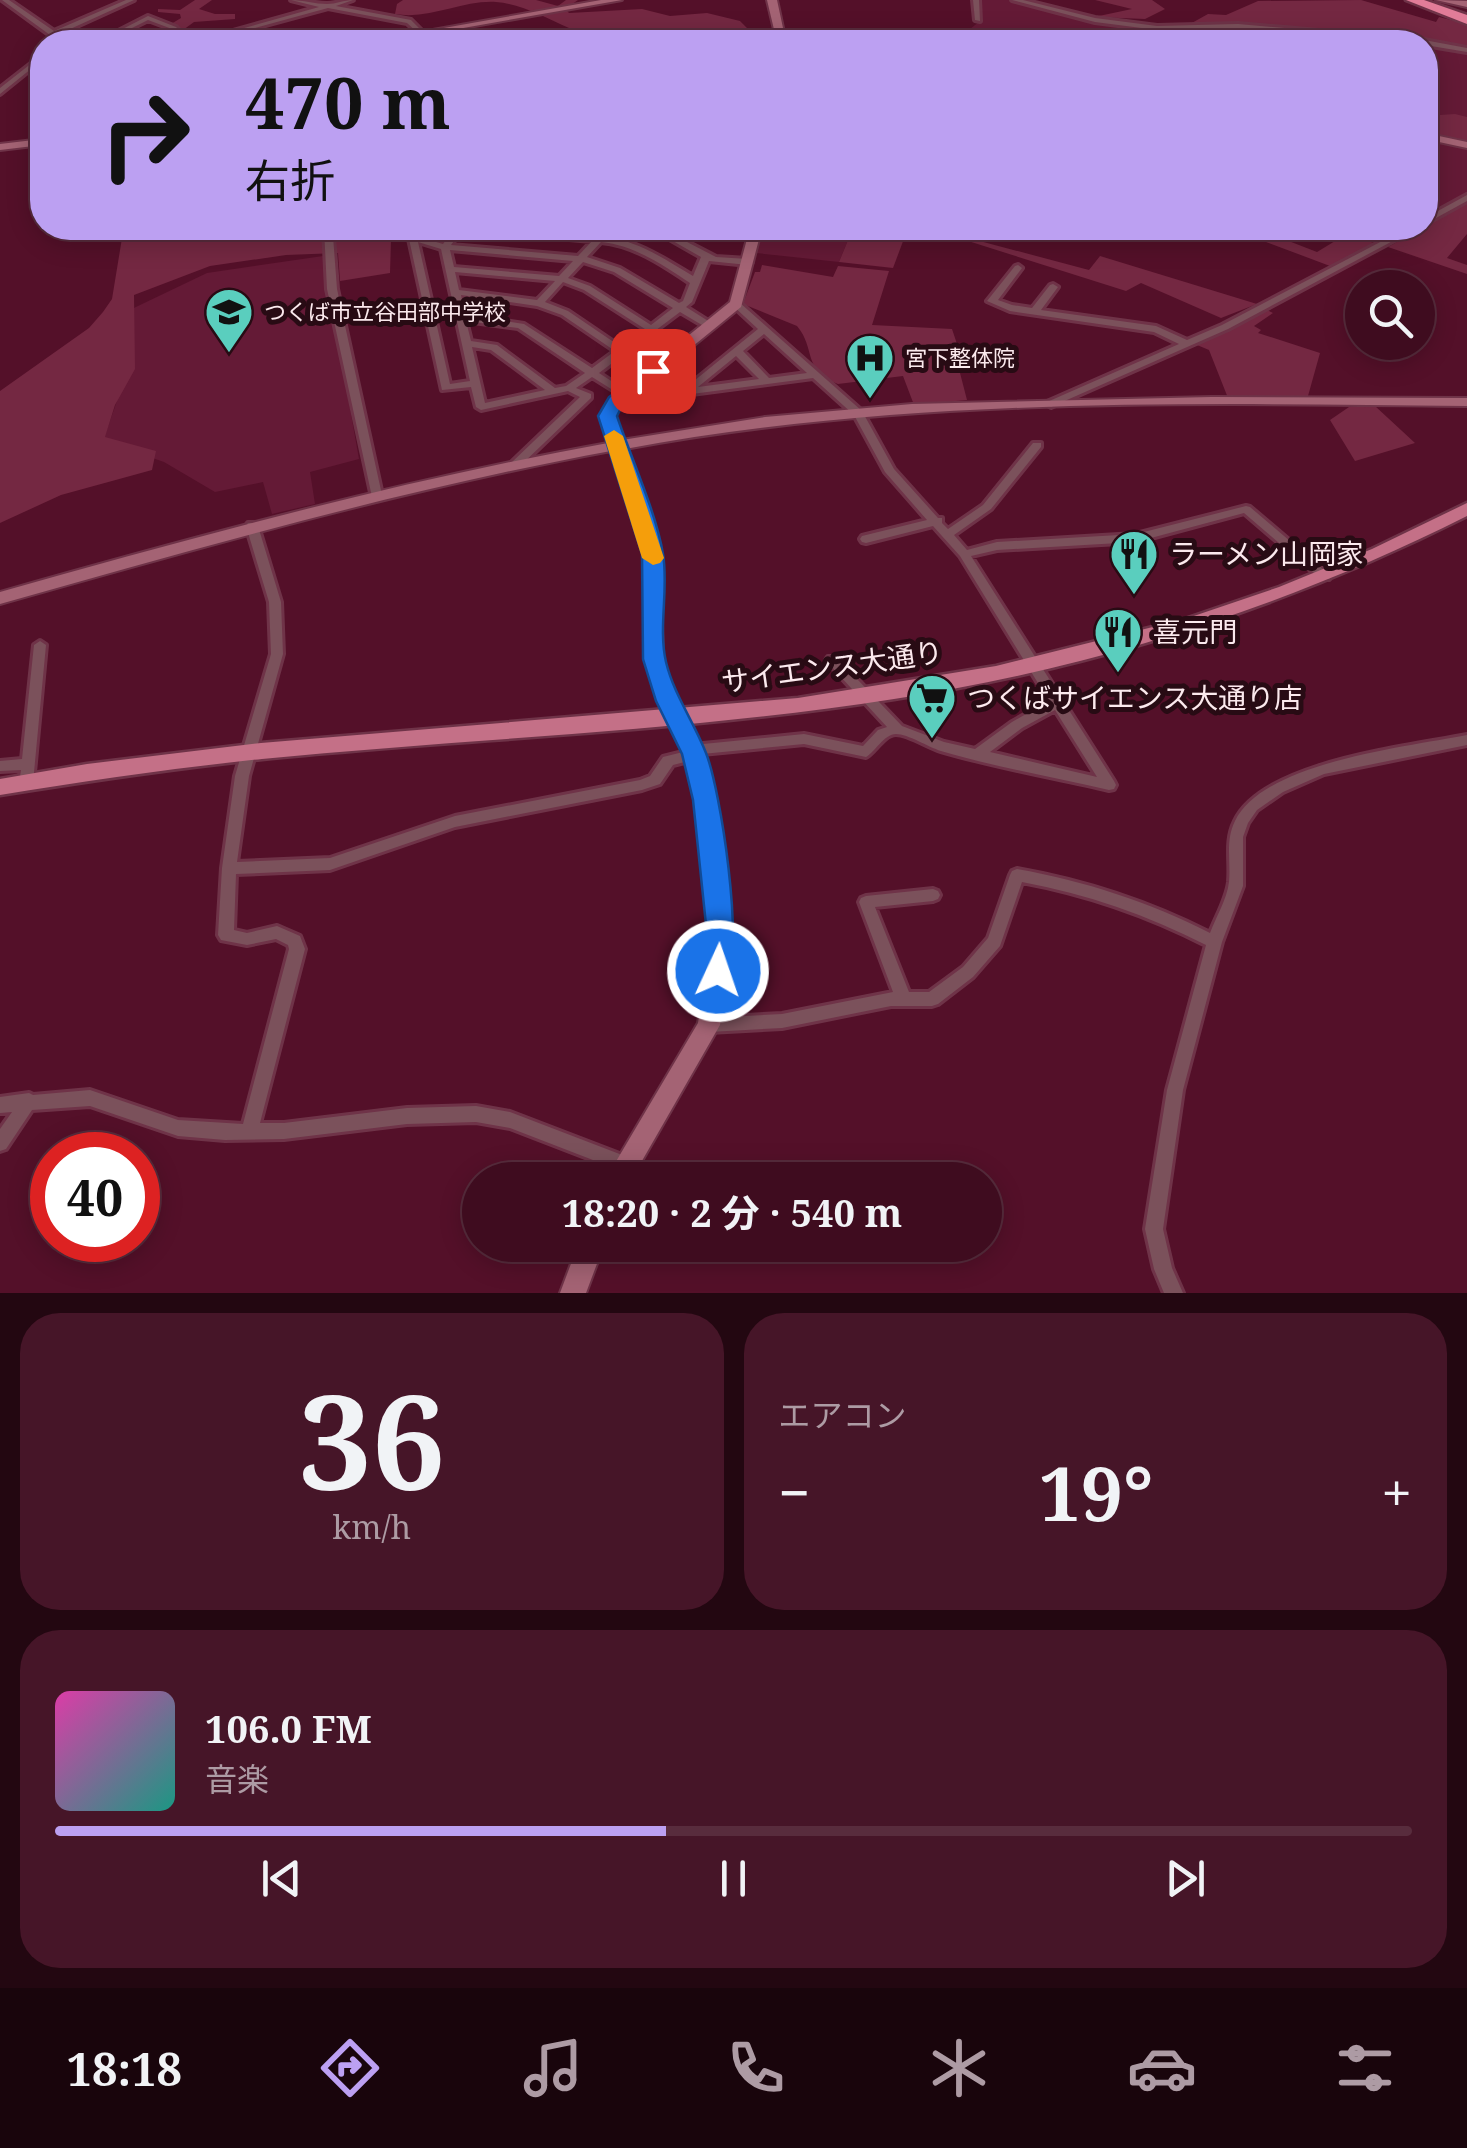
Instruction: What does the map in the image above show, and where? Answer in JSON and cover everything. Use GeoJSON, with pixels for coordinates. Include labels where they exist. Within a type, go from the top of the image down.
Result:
{"type":"FeatureCollection","features":[{"type":"Feature","properties":{"kind":"highway"},"geometry":{"type":"LineString","coordinates":[[1412,0],[1467,18]]}},
{"type":"Feature","properties":{"kind":"highway"},"geometry":{"type":"LineString","coordinates":[[1426,0],[1467,18]]}},
{"type":"Feature","properties":{"kind":"main road","name":"サイエンス大通り"},"geometry":{"type":"LineString","coordinates":[[0,788],[26,774],[676,718],[866,696],[1035,663],[1174,628],[1325,576],[1467,509]]}},
{"type":"Feature","properties":{"kind":"street"},"geometry":{"type":"LineString","coordinates":[[70,30],[131,0]]}},
{"type":"Feature","properties":{"kind":"street"},"geometry":{"type":"LineString","coordinates":[[294,0],[410,21],[418,30]]}},
{"type":"Feature","properties":{"kind":"street"},"geometry":{"type":"LineString","coordinates":[[241,30],[350,0]]}},
{"type":"Feature","properties":{"kind":"street"},"geometry":{"type":"LineString","coordinates":[[432,30],[618,0]]}},
{"type":"Feature","properties":{"kind":"street"},"geometry":{"type":"LineString","coordinates":[[772,0],[779,30]]}},
{"type":"Feature","properties":{"kind":"street"},"geometry":{"type":"LineString","coordinates":[[976,0],[978,20]]}},
{"type":"Feature","properties":{"kind":"street"},"geometry":{"type":"LineString","coordinates":[[1015,0],[1094,20],[1157,28],[1238,26],[1285,30]]}},
{"type":"Feature","properties":{"kind":"street"},"geometry":{"type":"LineString","coordinates":[[6,1],[44,30]]}},
{"type":"Feature","properties":{"kind":"street"},"geometry":{"type":"LineString","coordinates":[[1447,1],[1467,4]]}},
{"type":"Feature","properties":{"kind":"street"},"geometry":{"type":"LineString","coordinates":[[124,30],[148,18],[176,30]]}},
{"type":"Feature","properties":{"kind":"street"},"geometry":{"type":"LineString","coordinates":[[1438,44],[1467,50]]}},
{"type":"Feature","properties":{"kind":"street"},"geometry":{"type":"LineString","coordinates":[[0,92],[30,66]]}},
{"type":"Feature","properties":{"kind":"street"},"geometry":{"type":"LineString","coordinates":[[1438,138],[1467,144]]}},
{"type":"Feature","properties":{"kind":"street"},"geometry":{"type":"LineString","coordinates":[[0,147],[30,143]]}},
{"type":"Feature","properties":{"kind":"street"},"geometry":{"type":"LineString","coordinates":[[1438,214],[1467,198]]}},
{"type":"Feature","properties":{"kind":"street"},"geometry":{"type":"LineString","coordinates":[[329,240],[332,289],[376,495]]}},
{"type":"Feature","properties":{"kind":"street"},"geometry":{"type":"LineString","coordinates":[[413,240],[446,388],[476,384]]}},
{"type":"Feature","properties":{"kind":"street"},"geometry":{"type":"LineString","coordinates":[[424,240],[444,247],[584,259],[618,270],[710,326]]}},
{"type":"Feature","properties":{"kind":"street"},"geometry":{"type":"LineString","coordinates":[[444,247],[450,240]]}},
{"type":"Feature","properties":{"kind":"street"},"geometry":{"type":"LineString","coordinates":[[540,303],[598,240]]}},
{"type":"Feature","properties":{"kind":"street"},"geometry":{"type":"LineString","coordinates":[[607,240],[637,248],[696,282]]}},
{"type":"Feature","properties":{"kind":"street"},"geometry":{"type":"LineString","coordinates":[[676,240],[706,256],[748,262]]}},
{"type":"Feature","properties":{"kind":"street"},"geometry":{"type":"LineString","coordinates":[[626,1162],[709,1025],[722,944],[715,858],[694,752],[676,718],[654,659],[652,554],[607,416],[620,397],[736,304],[753,240]]}},
{"type":"Feature","properties":{"kind":"street"},"geometry":{"type":"LineString","coordinates":[[1052,404],[1254,313],[1391,240]]}},
{"type":"Feature","properties":{"kind":"street"},"geometry":{"type":"LineString","coordinates":[[444,247],[481,407],[569,388],[592,373],[680,308],[692,295],[706,256]]}},
{"type":"Feature","properties":{"kind":"street"},"geometry":{"type":"LineString","coordinates":[[450,268],[563,280],[587,288],[651,329]]}},
{"type":"Feature","properties":{"kind":"street"},"geometry":{"type":"LineString","coordinates":[[1018,268],[992,302],[1156,329],[1187,344]]}},
{"type":"Feature","properties":{"kind":"street"},"geometry":{"type":"LineString","coordinates":[[1035,312],[1053,286]]}},
{"type":"Feature","properties":{"kind":"street"},"geometry":{"type":"LineString","coordinates":[[456,292],[540,303],[566,313],[622,351]]}},
{"type":"Feature","properties":{"kind":"street"},"geometry":{"type":"LineString","coordinates":[[736,304],[858,414],[889,470],[964,554],[1109,785],[976,754],[897,729],[832,660]]}},
{"type":"Feature","properties":{"kind":"street"},"geometry":{"type":"LineString","coordinates":[[461,317],[521,326],[592,373],[620,397],[815,375]]}},
{"type":"Feature","properties":{"kind":"street"},"geometry":{"type":"LineString","coordinates":[[687,390],[764,329]]}},
{"type":"Feature","properties":{"kind":"street"},"geometry":{"type":"LineString","coordinates":[[468,344],[494,348],[552,391]]}},
{"type":"Feature","properties":{"kind":"street"},"geometry":{"type":"LineString","coordinates":[[737,351],[766,381]]}},
{"type":"Feature","properties":{"kind":"street"},"geometry":{"type":"LineString","coordinates":[[515,466],[587,396],[569,388]]}},
{"type":"Feature","properties":{"kind":"street"},"geometry":{"type":"LineString","coordinates":[[0,598],[376,495],[617,446],[766,421],[917,408],[1052,404],[1467,402]]}},
{"type":"Feature","properties":{"kind":"street"},"geometry":{"type":"LineString","coordinates":[[948,534],[988,508],[1037,446]]}},
{"type":"Feature","properties":{"kind":"street"},"geometry":{"type":"LineString","coordinates":[[964,554],[996,546],[1136,538],[1246,508],[1325,576]]}},
{"type":"Feature","properties":{"kind":"street"},"geometry":{"type":"LineString","coordinates":[[866,539],[938,522]]}},
{"type":"Feature","properties":{"kind":"street"},"geometry":{"type":"LineString","coordinates":[[248,1132],[297,949],[296,941],[277,932],[247,939],[226,935],[229,868],[248,755],[277,654],[275,602],[252,526]]}},
{"type":"Feature","properties":{"kind":"street"},"geometry":{"type":"LineString","coordinates":[[0,766],[26,774],[40,645]]}},
{"type":"Feature","properties":{"kind":"street"},"geometry":{"type":"LineString","coordinates":[[976,754],[1016,725],[1058,702]]}},
{"type":"Feature","properties":{"kind":"street"},"geometry":{"type":"LineString","coordinates":[[229,868],[330,864],[455,822],[642,785],[654,780],[668,761],[694,752],[804,739],[866,752],[883,733],[897,729]]}},
{"type":"Feature","properties":{"kind":"street"},"geometry":{"type":"LineString","coordinates":[[1174,1293],[1154,1230],[1175,1090],[1214,942],[1236,886],[1236,836],[1252,806],[1278,788],[1322,769],[1467,740]]}},
{"type":"Feature","properties":{"kind":"street"},"geometry":{"type":"LineString","coordinates":[[709,1025],[782,1022],[904,999],[932,1000],[968,972],[995,941],[1017,876],[1090,890],[1172,920],[1214,942]]}},
{"type":"Feature","properties":{"kind":"street"},"geometry":{"type":"LineString","coordinates":[[904,999],[866,902],[934,894]]}},
{"type":"Feature","properties":{"kind":"street"},"geometry":{"type":"LineString","coordinates":[[0,1105],[90,1098],[178,1128],[248,1132],[407,1116],[476,1114],[510,1120],[599,1162]]}},
{"type":"Feature","properties":{"kind":"street"},"geometry":{"type":"LineString","coordinates":[[0,1142],[29,1101]]}},
{"type":"Feature","properties":{"kind":"street"},"geometry":{"type":"LineString","coordinates":[[573,1293],[584,1262]]}},
{"type":"Feature","properties":{"kind":"shaded area"},"geometry":{"type":"Polygon","coordinates":[[[195,0],[212,0],[199,9],[235,14],[235,19],[194,22],[183,30],[161,30],[181,18],[180,14],[158,9],[180,10],[195,0]]]}},
{"type":"Feature","properties":{"kind":"shaded area"},"geometry":{"type":"Polygon","coordinates":[[[403,0],[536,0],[558,6],[566,0],[578,0],[565,9],[569,13],[642,9],[670,16],[707,13],[740,21],[749,30],[566,30],[569,28],[534,12],[496,2],[408,15],[395,14],[397,4],[403,0]]]}},
{"type":"Feature","properties":{"kind":"shaded area"},"geometry":{"type":"Polygon","coordinates":[[[979,0],[1011,0],[1098,24],[1259,30],[969,30],[980,21],[979,0]]]}},
{"type":"Feature","properties":{"kind":"shaded area"},"geometry":{"type":"Polygon","coordinates":[[[1095,0],[1152,0],[1165,9],[1145,19],[1094,17],[1132,9],[1095,0]]]}},
{"type":"Feature","properties":{"kind":"shaded area"},"geometry":{"type":"Polygon","coordinates":[[[1361,0],[1436,22],[1439,17],[1467,24],[1467,48],[1438,44],[1438,30],[1285,30],[1190,24],[1208,14],[1226,15],[1258,1],[1361,0]]]}},
{"type":"Feature","properties":{"kind":"shaded area"},"geometry":{"type":"Polygon","coordinates":[[[1098,24],[1158,29],[1259,30],[1140,30],[1098,24]]]}},
{"type":"Feature","properties":{"kind":"shaded area"},"geometry":{"type":"Polygon","coordinates":[[[1438,46],[1467,50],[1467,195],[1438,211],[1438,46]]]}},
{"type":"Feature","properties":{"kind":"shaded area"},"geometry":{"type":"Polygon","coordinates":[[[1438,115],[1467,117],[1467,142],[1438,136],[1438,115]]]}},
{"type":"Feature","properties":{"kind":"shaded area"},"geometry":{"type":"Polygon","coordinates":[[[1467,203],[1467,234],[1447,258],[1467,265],[1467,274],[1388,247],[1401,240],[1438,240],[1438,219],[1467,203]]]}},
{"type":"Feature","properties":{"kind":"shaded area"},"geometry":{"type":"Polygon","coordinates":[[[122,240],[391,240],[390,273],[340,281],[338,253],[286,255],[210,266],[134,295],[135,369],[115,405],[105,437],[156,451],[152,470],[61,495],[0,523],[0,391],[89,328],[112,299],[122,240]]]}},
{"type":"Feature","properties":{"kind":"shaded area"},"geometry":{"type":"Polygon","coordinates":[[[758,240],[848,240],[839,262],[756,253],[758,240]]]}},
{"type":"Feature","properties":{"kind":"shaded area"},"geometry":{"type":"Polygon","coordinates":[[[848,240],[904,240],[893,268],[839,262],[848,240]]]}},
{"type":"Feature","properties":{"kind":"shaded area"},"geometry":{"type":"Polygon","coordinates":[[[965,240],[1089,270],[1100,256],[1257,304],[1221,318],[1141,283],[1126,291],[965,240]]]}},
{"type":"Feature","properties":{"kind":"shaded area"},"geometry":{"type":"Polygon","coordinates":[[[1261,240],[1286,240],[1317,252],[1337,240],[1366,240],[1376,244],[1330,266],[1261,240]]]}},
{"type":"Feature","properties":{"kind":"shaded area","name":"つくば市立谷田部中学校"},"geometry":{"type":"Polygon","coordinates":[[[323,256],[359,459],[310,472],[315,504],[272,514],[263,482],[215,492],[164,462],[103,441],[120,392],[115,317],[207,273],[323,256]]]}},
{"type":"Feature","properties":{"kind":"shaded area"},"geometry":{"type":"Polygon","coordinates":[[[762,265],[833,277],[838,266],[889,271],[872,325],[952,329],[963,362],[959,369],[967,400],[914,405],[903,376],[838,384],[827,379],[814,366],[797,326],[743,304],[755,272],[760,272],[762,265]]]}},
{"type":"Feature","properties":{"kind":"shaded area"},"geometry":{"type":"Polygon","coordinates":[[[1267,310],[1273,313],[1254,326],[1261,330],[1258,333],[1320,353],[1308,396],[1228,398],[1209,350],[1197,345],[1267,310]]]}},
{"type":"Feature","properties":{"kind":"shaded area"},"geometry":{"type":"Polygon","coordinates":[[[1375,406],[1415,443],[1355,461],[1330,420],[1349,407],[1375,406]]]}},
{"type":"Feature","properties":{"kind":"slow traffic"},"geometry":{"type":"LineString","coordinates":[[614,436],[653,558]]}},
{"type":"Feature","properties":{"kind":"place","name":"つくば市立谷田部中学校"},"geometry":{"type":"Point","coordinates":[229,354]}},
{"type":"Feature","properties":{"kind":"place","name":"宮下整体院"},"geometry":{"type":"Point","coordinates":[870,400]}},
{"type":"Feature","properties":{"kind":"place","name":"ラーメン山岡家"},"geometry":{"type":"Point","coordinates":[1134,596]}},
{"type":"Feature","properties":{"kind":"place","name":"喜元門"},"geometry":{"type":"Point","coordinates":[1118,674]}},
{"type":"Feature","properties":{"kind":"place","name":"つくばサイエンス大通り店"},"geometry":{"type":"Point","coordinates":[932,740]}},
{"type":"Feature","properties":{"kind":"route"},"geometry":{"type":"LineString","coordinates":[[653,371],[616,401],[607,416],[652,554],[654,659],[668,701],[694,754],[706,800],[722,944],[718,971]]}}]}
